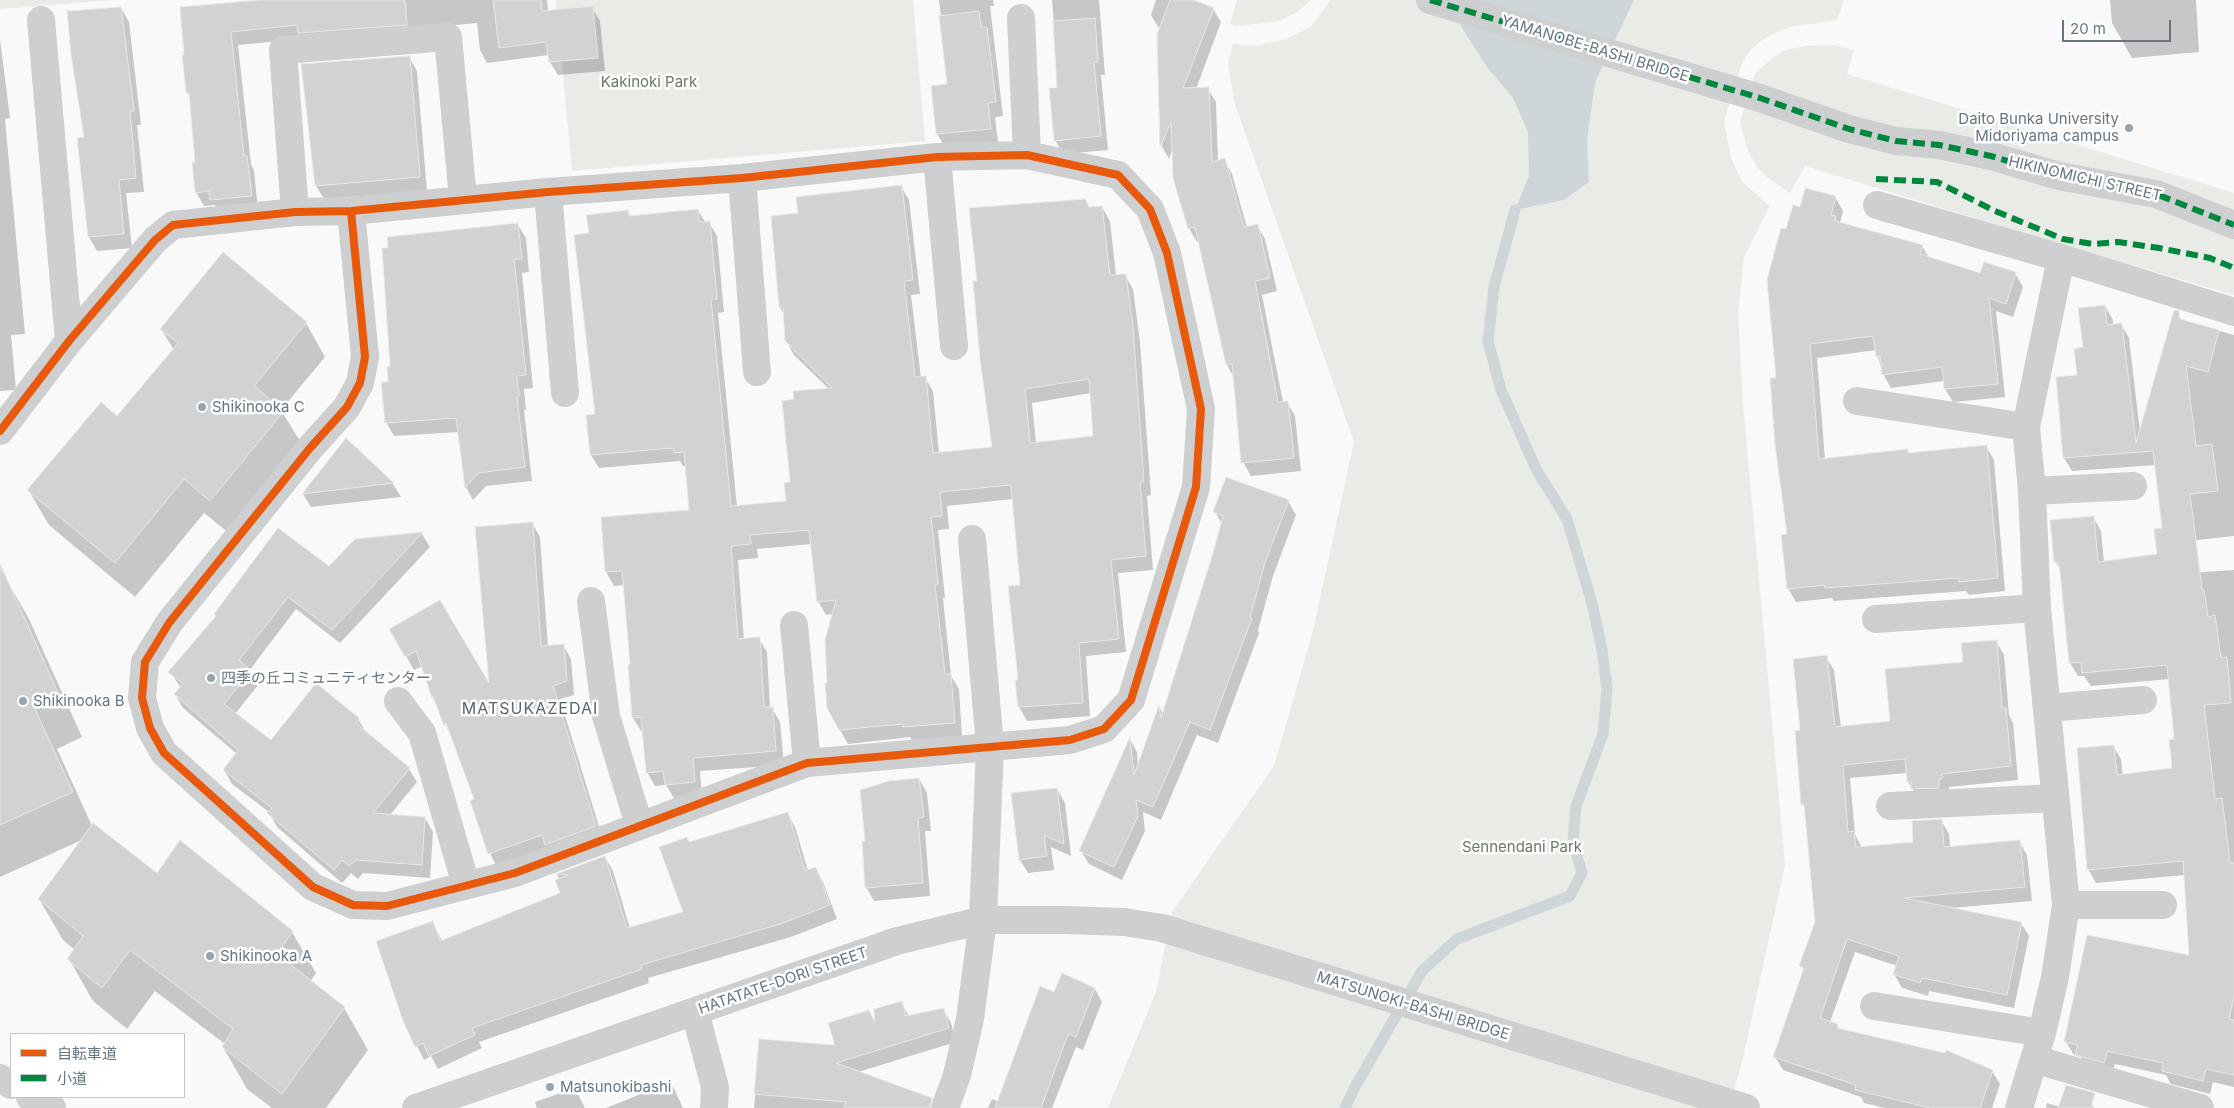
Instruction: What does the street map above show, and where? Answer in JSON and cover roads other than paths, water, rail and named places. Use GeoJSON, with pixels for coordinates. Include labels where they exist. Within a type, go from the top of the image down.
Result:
{"type":"FeatureCollection","features":[{"type":"Feature","properties":{"kind":"street","name":"YAMANOBE-BASHI BRIDGE"},"geometry":{"type":"LineString","coordinates":[[1430,0],[1760,98]]}},
{"type":"Feature","properties":{"kind":"street"},"geometry":{"type":"LineString","coordinates":[[1021,18],[1027,155]]}},
{"type":"Feature","properties":{"kind":"street"},"geometry":{"type":"LineString","coordinates":[[41,20],[69,342]]}},
{"type":"Feature","properties":{"kind":"street"},"geometry":{"type":"LineString","coordinates":[[295,212],[283,50],[448,38],[462,199]]}},
{"type":"Feature","properties":{"kind":"street","name":"HIKINOMICHI STREET"},"geometry":{"type":"LineString","coordinates":[[1760,98],[1849,129],[1896,141],[1939,146],[2028,165],[2059,176],[2156,194],[2234,225]]}},
{"type":"Feature","properties":{"kind":"street"},"geometry":{"type":"LineString","coordinates":[[0,431],[69,342],[154,240],[172,224],[295,212],[351,211],[462,199],[742,178],[937,157],[1027,155],[1118,175],[1150,209],[1167,253],[1201,409],[1196,487],[1131,700],[1104,729],[1070,740],[806,763],[515,873],[387,906],[353,905],[313,887],[164,753],[150,728],[142,698],[145,662],[169,623],[310,448],[347,406],[360,383],[365,357],[351,211]]}},
{"type":"Feature","properties":{"kind":"street"},"geometry":{"type":"LineString","coordinates":[[937,157],[954,346]]}},
{"type":"Feature","properties":{"kind":"street"},"geometry":{"type":"LineString","coordinates":[[742,178],[757,372]]}},
{"type":"Feature","properties":{"kind":"street"},"geometry":{"type":"LineString","coordinates":[[548,192],[565,393]]}},
{"type":"Feature","properties":{"kind":"street"},"geometry":{"type":"LineString","coordinates":[[1877,205],[2061,258],[2234,312]]}},
{"type":"Feature","properties":{"kind":"street"},"geometry":{"type":"LineString","coordinates":[[2019,1108],[2042,1033],[2055,977],[2066,905],[2037,608],[2032,491],[2026,427],[2061,258]]}},
{"type":"Feature","properties":{"kind":"street"},"geometry":{"type":"LineString","coordinates":[[1857,400],[2026,427]]}},
{"type":"Feature","properties":{"kind":"street"},"geometry":{"type":"LineString","coordinates":[[2032,491],[2133,486]]}},
{"type":"Feature","properties":{"kind":"street"},"geometry":{"type":"LineString","coordinates":[[945,1108],[957,1075],[970,1019],[983,920],[990,746],[972,539]]}},
{"type":"Feature","properties":{"kind":"street"},"geometry":{"type":"LineString","coordinates":[[591,601],[606,716],[639,825]]}},
{"type":"Feature","properties":{"kind":"street"},"geometry":{"type":"LineString","coordinates":[[1876,619],[2037,608]]}},
{"type":"Feature","properties":{"kind":"street"},"geometry":{"type":"LineString","coordinates":[[794,626],[806,763]]}},
{"type":"Feature","properties":{"kind":"street"},"geometry":{"type":"LineString","coordinates":[[2048,708],[2143,700]]}},
{"type":"Feature","properties":{"kind":"street"},"geometry":{"type":"LineString","coordinates":[[398,701],[422,733],[466,885]]}},
{"type":"Feature","properties":{"kind":"street"},"geometry":{"type":"LineString","coordinates":[[1890,806],[2055,798]]}},
{"type":"Feature","properties":{"kind":"street"},"geometry":{"type":"LineString","coordinates":[[2066,905],[2163,905]]}},
{"type":"Feature","properties":{"kind":"street","name":"HATATATE-DORI STREET"},"geometry":{"type":"LineString","coordinates":[[416,1108],[897,941],[983,920],[1124,922],[1162,928]]}},
{"type":"Feature","properties":{"kind":"street","name":"MATSUNOKI-BASHI BRIDGE"},"geometry":{"type":"LineString","coordinates":[[1162,928],[1746,1108]]}},
{"type":"Feature","properties":{"kind":"street"},"geometry":{"type":"LineString","coordinates":[[1874,1006],[2042,1033]]}},
{"type":"Feature","properties":{"kind":"street"},"geometry":{"type":"LineString","coordinates":[[695,1012],[715,1087],[714,1108]]}},
{"type":"Feature","properties":{"kind":"street"},"geometry":{"type":"LineString","coordinates":[[2034,1059],[2200,1108]]}},
{"type":"Feature","properties":{"kind":"street"},"geometry":{"type":"LineString","coordinates":[[32,1098],[52,1108]]}},
{"type":"Feature","properties":{"kind":"waterway"},"geometry":{"type":"LineString","coordinates":[[1345,1108],[1356,1085],[1422,971],[1457,939],[1570,896],[1582,873],[1573,842],[1576,806],[1603,734],[1607,689],[1602,650],[1592,603],[1567,519],[1537,471],[1501,390],[1488,341],[1494,287],[1515,210]]}},
{"type":"Feature","properties":{"kind":"place","name":"Daito Bunka University Midoriyama campus"},"geometry":{"type":"Point","coordinates":[2129,128]}},
{"type":"Feature","properties":{"kind":"place","name":"Shikinooka C"},"geometry":{"type":"Point","coordinates":[202,407]}},
{"type":"Feature","properties":{"kind":"place","name":"四季の丘コミュニティセンター"},"geometry":{"type":"Point","coordinates":[211,678]}},
{"type":"Feature","properties":{"kind":"place","name":"Shikinooka B"},"geometry":{"type":"Point","coordinates":[23,701]}},
{"type":"Feature","properties":{"kind":"place","name":"Shikinooka A"},"geometry":{"type":"Point","coordinates":[210,956]}},
{"type":"Feature","properties":{"kind":"place","name":"Matsunokibashi"},"geometry":{"type":"Point","coordinates":[550,1087]}},
{"type":"Feature","properties":{"kind":"district","name":"MATSUKAZEDAI"},"geometry":{"type":"Point","coordinates":[530,709]}},
{"type":"Feature","properties":{"kind":"park label","name":"Kakinoki Park"},"geometry":{"type":"Point","coordinates":[649,82]}},
{"type":"Feature","properties":{"kind":"park label","name":"Sennendani Park"},"geometry":{"type":"Point","coordinates":[1522,847]}}]}
